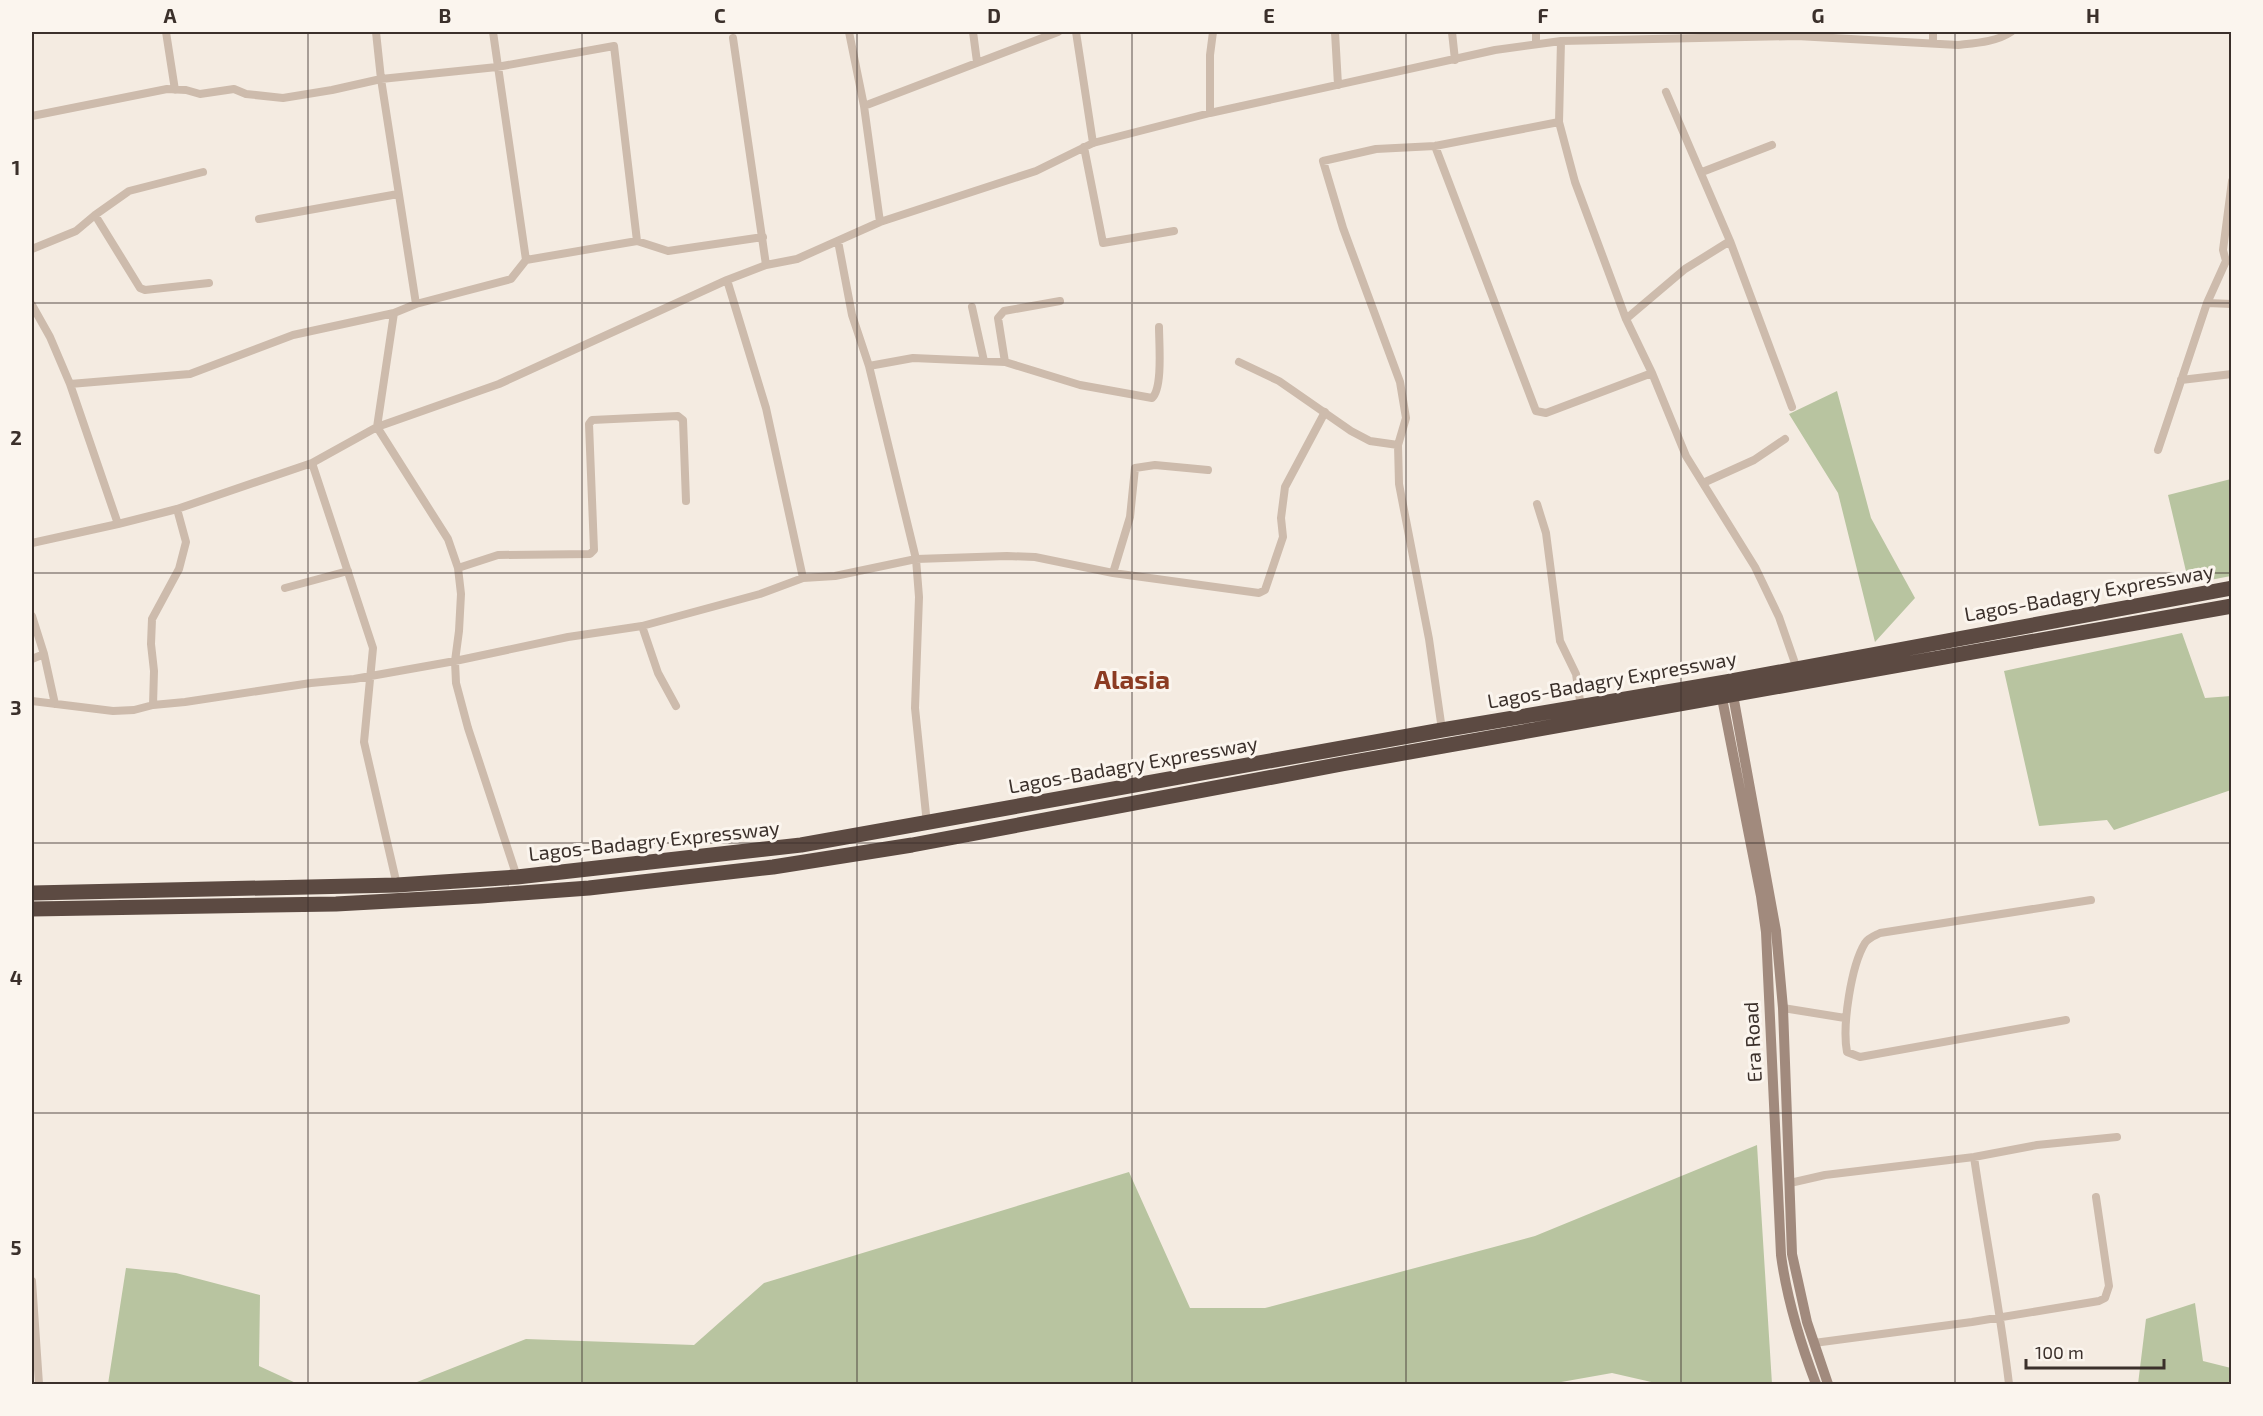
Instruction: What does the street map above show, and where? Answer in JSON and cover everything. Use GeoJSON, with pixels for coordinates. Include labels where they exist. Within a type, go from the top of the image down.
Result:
{"type":"FeatureCollection","features":[{"type":"Feature","properties":{"kind":"highway","name":"Lagos-Badagry Expressway"},"geometry":{"type":"LineString","coordinates":[[32,893],[397,885],[516,877],[801,845],[1797,669],[2232,588]]}},
{"type":"Feature","properties":{"kind":"highway","name":"Lagos-Badagry Expressway"},"geometry":{"type":"LineString","coordinates":[[32,909],[336,904],[589,888],[772,867],[912,845],[1342,764],[2232,606]]}},
{"type":"Feature","properties":{"kind":"main road"},"geometry":{"type":"LineString","coordinates":[[1727,696],[1771,896],[1783,1008],[1792,1254],[1804,1313],[1828,1384]]}},
{"type":"Feature","properties":{"kind":"main road","name":"Era Road"},"geometry":{"type":"LineString","coordinates":[[1727,696],[1766,932],[1780,1255],[1795,1323],[1816,1384]]}},
{"type":"Feature","properties":{"kind":"street"},"geometry":{"type":"LineString","coordinates":[[166,32],[175,90]]}},
{"type":"Feature","properties":{"kind":"street"},"geometry":{"type":"LineString","coordinates":[[376,32],[381,79],[416,304]]}},
{"type":"Feature","properties":{"kind":"street"},"geometry":{"type":"LineString","coordinates":[[493,32],[526,260]]}},
{"type":"Feature","properties":{"kind":"street"},"geometry":{"type":"LineString","coordinates":[[849,32],[864,106],[880,222]]}},
{"type":"Feature","properties":{"kind":"street"},"geometry":{"type":"LineString","coordinates":[[973,32],[977,62]]}},
{"type":"Feature","properties":{"kind":"street"},"geometry":{"type":"LineString","coordinates":[[864,106],[1058,32]]}},
{"type":"Feature","properties":{"kind":"street"},"geometry":{"type":"LineString","coordinates":[[1076,32],[1093,143]]}},
{"type":"Feature","properties":{"kind":"street"},"geometry":{"type":"LineString","coordinates":[[1210,113],[1210,55],[1213,32]]}},
{"type":"Feature","properties":{"kind":"street"},"geometry":{"type":"LineString","coordinates":[[1335,32],[1338,85]]}},
{"type":"Feature","properties":{"kind":"street"},"geometry":{"type":"LineString","coordinates":[[1452,32],[1455,60]]}},
{"type":"Feature","properties":{"kind":"street"},"geometry":{"type":"LineString","coordinates":[[1536,32],[1536,44]]}},
{"type":"Feature","properties":{"kind":"street"},"geometry":{"type":"LineString","coordinates":[[1568,32],[1564,41],[1559,122],[1575,182],[1626,320],[1652,373],[1686,456],[1755,567],[1779,617],[1797,669]]}},
{"type":"Feature","properties":{"kind":"street"},"geometry":{"type":"LineString","coordinates":[[1933,32],[1933,43]]}},
{"type":"Feature","properties":{"kind":"street"},"geometry":{"type":"LineString","coordinates":[[32,543],[177,509],[312,463],[376,427],[499,384],[727,280],[766,265],[797,259],[880,222],[1036,171],[1093,143],[1210,113],[1536,44],[1564,41],[1797,34],[1958,45],[1980,42],[2011,32]]}},
{"type":"Feature","properties":{"kind":"street"},"geometry":{"type":"LineString","coordinates":[[733,38],[766,265]]}},
{"type":"Feature","properties":{"kind":"street"},"geometry":{"type":"LineString","coordinates":[[32,116],[166,89],[186,90],[200,94],[234,89],[246,94],[283,98],[381,79],[497,67],[614,46],[637,241]]}},
{"type":"Feature","properties":{"kind":"street"},"geometry":{"type":"LineString","coordinates":[[1666,92],[1730,241],[1792,407]]}},
{"type":"Feature","properties":{"kind":"street"},"geometry":{"type":"LineString","coordinates":[[1442,730],[1429,639],[1399,484],[1398,445],[1406,418],[1400,382],[1343,228],[1323,161],[1376,149],[1435,146],[1559,122]]}},
{"type":"Feature","properties":{"kind":"street"},"geometry":{"type":"LineString","coordinates":[[1702,172],[1772,145]]}},
{"type":"Feature","properties":{"kind":"street"},"geometry":{"type":"LineString","coordinates":[[1435,146],[1536,411],[1546,413],[1652,373]]}},
{"type":"Feature","properties":{"kind":"street"},"geometry":{"type":"LineString","coordinates":[[1084,147],[1103,243],[1174,231]]}},
{"type":"Feature","properties":{"kind":"street"},"geometry":{"type":"LineString","coordinates":[[32,249],[76,231],[129,191],[203,171]]}},
{"type":"Feature","properties":{"kind":"street"},"geometry":{"type":"LineString","coordinates":[[2158,450],[2207,303],[2226,261],[2223,250],[2232,181]]}},
{"type":"Feature","properties":{"kind":"street"},"geometry":{"type":"LineString","coordinates":[[259,219],[398,194]]}},
{"type":"Feature","properties":{"kind":"street"},"geometry":{"type":"LineString","coordinates":[[95,215],[134,281],[145,291],[209,283]]}},
{"type":"Feature","properties":{"kind":"street"},"geometry":{"type":"LineString","coordinates":[[70,384],[190,374],[293,335],[394,313],[416,304],[511,279],[526,260],[637,241],[668,251],[763,237]]}},
{"type":"Feature","properties":{"kind":"street"},"geometry":{"type":"LineString","coordinates":[[838,241],[852,315],[869,366],[916,560],[919,597],[915,708],[927,824]]}},
{"type":"Feature","properties":{"kind":"street"},"geometry":{"type":"LineString","coordinates":[[1626,320],[1685,269],[1730,241]]}},
{"type":"Feature","properties":{"kind":"street"},"geometry":{"type":"LineString","coordinates":[[727,280],[766,408],[802,578]]}},
{"type":"Feature","properties":{"kind":"street"},"geometry":{"type":"LineString","coordinates":[[1005,362],[998,318],[1000,314],[1060,301]]}},
{"type":"Feature","properties":{"kind":"street"},"geometry":{"type":"LineString","coordinates":[[2207,303],[2232,304]]}},
{"type":"Feature","properties":{"kind":"street"},"geometry":{"type":"LineString","coordinates":[[32,305],[50,338],[70,384],[118,524]]}},
{"type":"Feature","properties":{"kind":"street"},"geometry":{"type":"LineString","coordinates":[[972,307],[984,361]]}},
{"type":"Feature","properties":{"kind":"street"},"geometry":{"type":"LineString","coordinates":[[394,313],[376,427],[448,539],[458,567],[461,594],[455,661],[456,683],[468,728],[516,877]]}},
{"type":"Feature","properties":{"kind":"street"},"geometry":{"type":"LineString","coordinates":[[869,366],[913,358],[1005,362],[1080,385],[1152,398],[1155,397],[1159,377],[1159,327]]}},
{"type":"Feature","properties":{"kind":"street"},"geometry":{"type":"LineString","coordinates":[[1239,362],[1279,381],[1350,431],[1370,441],[1398,445]]}},
{"type":"Feature","properties":{"kind":"street"},"geometry":{"type":"LineString","coordinates":[[2181,380],[2232,374]]}},
{"type":"Feature","properties":{"kind":"street"},"geometry":{"type":"LineString","coordinates":[[32,701],[113,711],[134,710],[153,705],[370,675],[455,661],[568,637],[642,626],[760,594],[802,578],[836,576],[916,560],[1035,557],[1113,573],[1259,593],[1265,590],[1282,537],[1281,518],[1285,487],[1325,412]]}},
{"type":"Feature","properties":{"kind":"street"},"geometry":{"type":"LineString","coordinates":[[458,567],[498,555],[590,554],[594,550],[589,424],[592,420],[678,416],[683,420],[686,501]]}},
{"type":"Feature","properties":{"kind":"street"},"geometry":{"type":"LineString","coordinates":[[1703,483],[1754,460],[1785,439]]}},
{"type":"Feature","properties":{"kind":"street"},"geometry":{"type":"LineString","coordinates":[[312,463],[373,648],[364,742],[397,885]]}},
{"type":"Feature","properties":{"kind":"street"},"geometry":{"type":"LineString","coordinates":[[1113,573],[1130,517],[1135,468],[1155,465],[1208,470]]}},
{"type":"Feature","properties":{"kind":"street"},"geometry":{"type":"LineString","coordinates":[[1537,504],[1546,533],[1560,641],[1576,674],[1581,707]]}},
{"type":"Feature","properties":{"kind":"street"},"geometry":{"type":"LineString","coordinates":[[153,705],[152,619],[179,569],[186,542],[177,509]]}},
{"type":"Feature","properties":{"kind":"street"},"geometry":{"type":"LineString","coordinates":[[285,588],[348,571]]}},
{"type":"Feature","properties":{"kind":"street"},"geometry":{"type":"LineString","coordinates":[[32,616],[44,654],[55,704]]}},
{"type":"Feature","properties":{"kind":"street"},"geometry":{"type":"LineString","coordinates":[[642,626],[658,673],[676,706]]}},
{"type":"Feature","properties":{"kind":"street"},"geometry":{"type":"LineString","coordinates":[[32,659],[44,654]]}},
{"type":"Feature","properties":{"kind":"street"},"geometry":{"type":"LineString","coordinates":[[2066,1020],[1860,1057],[1847,1052],[1844,1039],[1845,1018],[1858,958],[1866,940],[1880,933],[2091,900]]}},
{"type":"Feature","properties":{"kind":"street"},"geometry":{"type":"LineString","coordinates":[[1783,1008],[1845,1018]]}},
{"type":"Feature","properties":{"kind":"street"},"geometry":{"type":"LineString","coordinates":[[1790,1183],[1825,1175],[1974,1157],[2037,1145],[2116,1137]]}},
{"type":"Feature","properties":{"kind":"street"},"geometry":{"type":"LineString","coordinates":[[1974,1157],[1985,1234],[2001,1317],[2009,1384]]}},
{"type":"Feature","properties":{"kind":"street"},"geometry":{"type":"LineString","coordinates":[[1814,1343],[2001,1317],[2099,1301],[2105,1298],[2109,1286],[2096,1197]]}},
{"type":"Feature","properties":{"kind":"street"},"geometry":{"type":"LineString","coordinates":[[32,1281],[39,1384]]}},
{"type":"Feature","properties":{"kind":"green space"},"geometry":{"type":"Polygon","coordinates":[[[1837,391],[1871,518],[1915,598],[1875,642],[1838,493],[1789,414],[1837,391]]]}},
{"type":"Feature","properties":{"kind":"green space"},"geometry":{"type":"Polygon","coordinates":[[[2231,479],[2231,576],[2189,584],[2168,495],[2231,479]]]}},
{"type":"Feature","properties":{"kind":"green space"},"geometry":{"type":"Polygon","coordinates":[[[2182,633],[2205,698],[2231,696],[2231,790],[2114,830],[2107,820],[2039,826],[2004,671],[2182,633]]]}},
{"type":"Feature","properties":{"kind":"green space"},"geometry":{"type":"Polygon","coordinates":[[[1757,1145],[1772,1384],[1660,1384],[1612,1373],[1550,1384],[412,1384],[526,1339],[694,1345],[764,1283],[1129,1172],[1190,1308],[1265,1308],[1535,1236],[1757,1145]]]}},
{"type":"Feature","properties":{"kind":"green space"},"geometry":{"type":"Polygon","coordinates":[[[126,1268],[176,1273],[260,1295],[259,1366],[298,1384],[108,1384],[126,1268]]]}},
{"type":"Feature","properties":{"kind":"green space"},"geometry":{"type":"Polygon","coordinates":[[[2195,1303],[2203,1361],[2231,1368],[2231,1384],[2138,1384],[2146,1319],[2195,1303]]]}},
{"type":"Feature","properties":{"kind":"district","name":"Alasia"},"geometry":{"type":"Point","coordinates":[1132,680]}}]}
